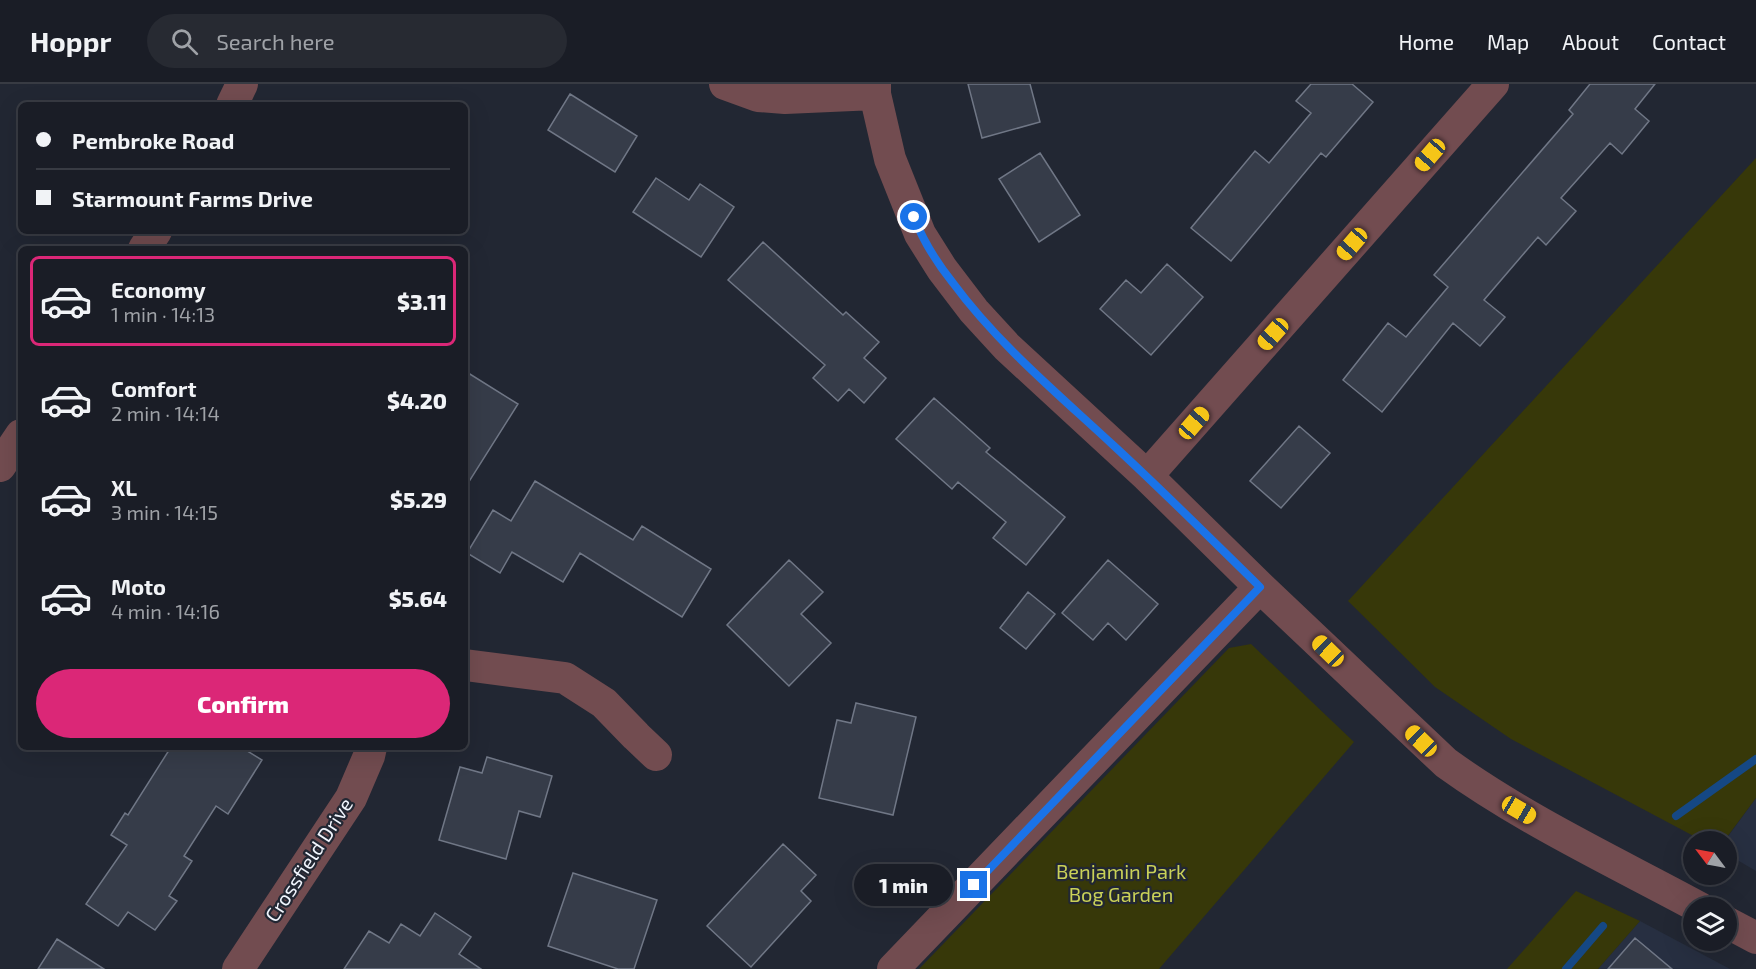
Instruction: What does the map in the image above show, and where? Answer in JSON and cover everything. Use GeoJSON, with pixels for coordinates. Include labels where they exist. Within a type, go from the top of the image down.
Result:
{"type":"FeatureCollection","features":[{"type":"Feature","properties":{"kind":"street"},"geometry":{"type":"LineString","coordinates":[[233,102],[242,84]]}},
{"type":"Feature","properties":{"kind":"street"},"geometry":{"type":"LineString","coordinates":[[725,84],[758,96],[785,98],[875,89],[890,159],[920,234],[942,269],[974,311],[1008,347],[1147,476],[1260,587],[1446,763],[1480,787],[1530,816],[1683,899]]}},
{"type":"Feature","properties":{"kind":"street"},"geometry":{"type":"LineString","coordinates":[[1147,476],[1493,84]]}},
{"type":"Feature","properties":{"kind":"street"},"geometry":{"type":"LineString","coordinates":[[0,466],[18,439]]}},
{"type":"Feature","properties":{"kind":"street"},"geometry":{"type":"LineString","coordinates":[[893,969],[1260,587]]}},
{"type":"Feature","properties":{"kind":"street"},"geometry":{"type":"LineString","coordinates":[[468,665],[565,678],[604,703],[656,755]]}},
{"type":"Feature","properties":{"kind":"street","name":"Crossfield Drive"},"geometry":{"type":"LineString","coordinates":[[238,969],[351,798],[370,750]]}},
{"type":"Feature","properties":{"kind":"street"},"geometry":{"type":"LineString","coordinates":[[1737,928],[1756,938]]}},
{"type":"Feature","properties":{"kind":"shaded area"},"geometry":{"type":"Polygon","coordinates":[[[1756,798],[1756,871],[1737,860],[1737,831],[1732,831],[1756,798]]]}},
{"type":"Feature","properties":{"kind":"shaded area"},"geometry":{"type":"Polygon","coordinates":[[[1640,921],[1683,944],[1683,951],[1696,951],[1730,969],[1598,969],[1640,921]]]}},
{"type":"Feature","properties":{"kind":"green space"},"geometry":{"type":"Polygon","coordinates":[[[1756,158],[1756,798],[1731,831],[1684,831],[1511,739],[1435,687],[1348,601],[1756,158]]]}},
{"type":"Feature","properties":{"kind":"green space","name":"Benjamin Park Bog Garden"},"geometry":{"type":"Polygon","coordinates":[[[1251,644],[1354,742],[1159,969],[919,969],[1229,648],[1251,644]]]}},
{"type":"Feature","properties":{"kind":"green space"},"geometry":{"type":"Polygon","coordinates":[[[1576,891],[1640,921],[1598,969],[1507,969],[1576,891]]]}},
{"type":"Feature","properties":{"kind":"building"},"geometry":{"type":"Polygon","coordinates":[[[968,84],[1030,84],[1040,122],[982,138],[968,84]]]}},
{"type":"Feature","properties":{"kind":"building"},"geometry":{"type":"Polygon","coordinates":[[[1311,84],[1352,84],[1373,102],[1326,157],[1321,153],[1231,261],[1191,228],[1255,151],[1269,163],[1311,113],[1296,101],[1311,84]]]}},
{"type":"Feature","properties":{"kind":"building"},"geometry":{"type":"Polygon","coordinates":[[[1590,84],[1655,84],[1635,109],[1649,121],[1622,154],[1610,143],[1561,198],[1576,211],[1546,245],[1538,237],[1484,300],[1505,317],[1480,346],[1453,323],[1382,412],[1343,380],[1388,323],[1406,337],[1448,287],[1434,275],[1573,114],[1569,110],[1590,84]]]}},
{"type":"Feature","properties":{"kind":"building"},"geometry":{"type":"Polygon","coordinates":[[[570,94],[637,136],[615,172],[548,130],[570,94]]]}},
{"type":"Feature","properties":{"kind":"building"},"geometry":{"type":"Polygon","coordinates":[[[1040,153],[1080,215],[1039,242],[999,179],[1040,153]]]}},
{"type":"Feature","properties":{"kind":"building"},"geometry":{"type":"Polygon","coordinates":[[[656,178],[689,200],[700,184],[734,207],[701,257],[633,212],[656,178]]]}},
{"type":"Feature","properties":{"kind":"building"},"geometry":{"type":"Polygon","coordinates":[[[763,242],[843,315],[846,312],[879,342],[864,358],[886,378],[864,403],[849,389],[838,401],[813,378],[825,365],[728,280],[763,242]]]}},
{"type":"Feature","properties":{"kind":"building"},"geometry":{"type":"Polygon","coordinates":[[[1167,264],[1203,297],[1151,355],[1100,309],[1126,280],[1141,293],[1167,264]]]}},
{"type":"Feature","properties":{"kind":"building"},"geometry":{"type":"Polygon","coordinates":[[[468,373],[518,404],[468,483],[468,373]]]}},
{"type":"Feature","properties":{"kind":"building"},"geometry":{"type":"Polygon","coordinates":[[[934,398],[990,448],[986,452],[1065,517],[1026,565],[993,538],[1006,522],[958,482],[952,489],[896,439],[934,398]]]}},
{"type":"Feature","properties":{"kind":"building"},"geometry":{"type":"Polygon","coordinates":[[[1299,426],[1330,453],[1281,508],[1250,481],[1299,426]]]}},
{"type":"Feature","properties":{"kind":"building"},"geometry":{"type":"Polygon","coordinates":[[[535,481],[633,540],[642,526],[711,569],[682,617],[580,553],[563,582],[512,552],[500,573],[468,554],[493,510],[511,521],[535,481]]]}},
{"type":"Feature","properties":{"kind":"building"},"geometry":{"type":"Polygon","coordinates":[[[789,560],[823,592],[801,614],[831,643],[789,686],[727,625],[789,560]]]}},
{"type":"Feature","properties":{"kind":"building"},"geometry":{"type":"Polygon","coordinates":[[[1108,560],[1158,604],[1126,640],[1108,623],[1093,640],[1062,613],[1108,560]]]}},
{"type":"Feature","properties":{"kind":"building"},"geometry":{"type":"Polygon","coordinates":[[[1028,592],[1055,614],[1026,649],[1000,628],[1028,592]]]}},
{"type":"Feature","properties":{"kind":"building"},"geometry":{"type":"Polygon","coordinates":[[[856,703],[916,717],[893,815],[819,798],[837,720],[851,723],[856,703]]]}},
{"type":"Feature","properties":{"kind":"building"},"geometry":{"type":"Polygon","coordinates":[[[169,750],[246,750],[262,760],[228,814],[216,806],[184,856],[192,861],[169,896],[177,901],[155,930],[128,912],[118,926],[86,904],[127,845],[111,835],[125,813],[128,815],[169,750]]]}},
{"type":"Feature","properties":{"kind":"building"},"geometry":{"type":"Polygon","coordinates":[[[487,757],[552,776],[540,817],[519,811],[506,859],[439,840],[460,767],[482,773],[487,757]]]}},
{"type":"Feature","properties":{"kind":"building"},"geometry":{"type":"Polygon","coordinates":[[[783,844],[816,875],[801,891],[811,901],[751,967],[707,926],[783,844]]]}},
{"type":"Feature","properties":{"kind":"building"},"geometry":{"type":"Polygon","coordinates":[[[573,873],[657,900],[634,969],[618,969],[548,946],[573,873]]]}},
{"type":"Feature","properties":{"kind":"building"},"geometry":{"type":"Polygon","coordinates":[[[435,913],[471,937],[459,954],[481,969],[344,969],[369,931],[389,943],[401,924],[420,936],[435,913]]]}},
{"type":"Feature","properties":{"kind":"building"},"geometry":{"type":"Polygon","coordinates":[[[1635,938],[1672,969],[1608,969],[1635,938]]]}},
{"type":"Feature","properties":{"kind":"building"},"geometry":{"type":"Polygon","coordinates":[[[57,939],[104,969],[38,969],[57,939]]]}},
{"type":"Feature","properties":{"kind":"waterway"},"geometry":{"type":"LineString","coordinates":[[1676,816],[1756,759]]}},
{"type":"Feature","properties":{"kind":"waterway"},"geometry":{"type":"LineString","coordinates":[[1566,969],[1603,926]]}},
{"type":"Feature","properties":{"kind":"route"},"geometry":{"type":"LineString","coordinates":[[914,217],[920,234],[942,269],[974,311],[1008,347],[1147,476],[1260,587],[974,885]]}}]}
